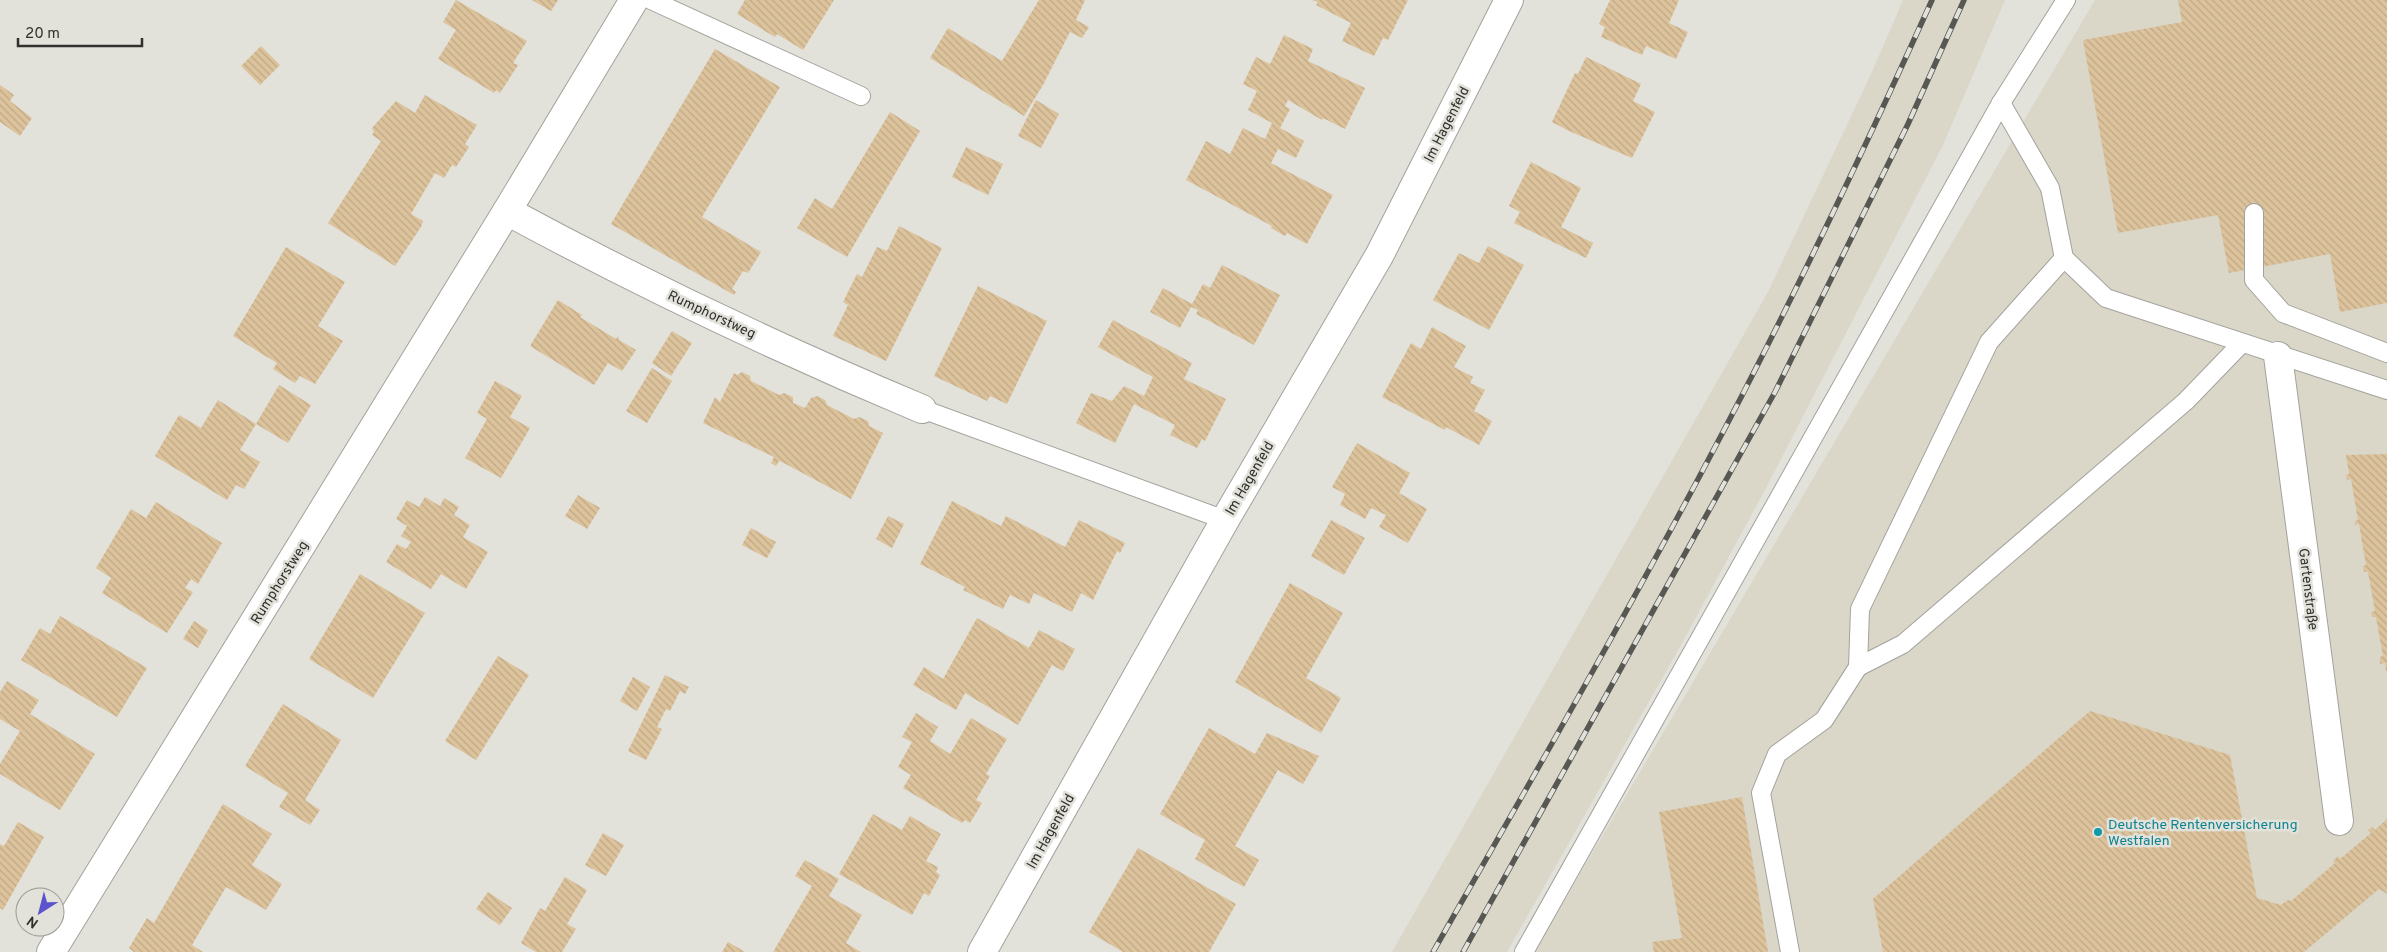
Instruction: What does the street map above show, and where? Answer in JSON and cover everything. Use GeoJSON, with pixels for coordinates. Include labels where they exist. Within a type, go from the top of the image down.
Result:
{"type":"FeatureCollection","features":[{"type":"Feature","properties":{"kind":"street","name":"Rumphorstweg"},"geometry":{"type":"LineString","coordinates":[[51,952],[507,211],[634,0]]}},
{"type":"Feature","properties":{"kind":"street","name":"Im Hagenfeld"},"geometry":{"type":"LineString","coordinates":[[982,952],[1225,520],[1379,256],[1509,0]]}},
{"type":"Feature","properties":{"kind":"street","name":"Rumphorstweg"},"geometry":{"type":"LineString","coordinates":[[507,211],[609,267],[863,385],[922,409]]}},
{"type":"Feature","properties":{"kind":"street","name":"Gartenstraße"},"geometry":{"type":"LineString","coordinates":[[2278,356],[2339,821]]}},
{"type":"Feature","properties":{"kind":"lane"},"geometry":{"type":"LineString","coordinates":[[651,0],[861,96]]}},
{"type":"Feature","properties":{"kind":"lane"},"geometry":{"type":"LineString","coordinates":[[1524,952],[2001,103],[2066,0]]}},
{"type":"Feature","properties":{"kind":"lane"},"geometry":{"type":"LineString","coordinates":[[2001,103],[2050,188],[2064,258],[2106,298],[2241,344],[2387,390]]}},
{"type":"Feature","properties":{"kind":"lane"},"geometry":{"type":"LineString","coordinates":[[2254,213],[2254,280],[2283,313],[2387,353]]}},
{"type":"Feature","properties":{"kind":"lane"},"geometry":{"type":"LineString","coordinates":[[1858,667],[1860,609],[1989,342],[2064,258]]}},
{"type":"Feature","properties":{"kind":"lane"},"geometry":{"type":"LineString","coordinates":[[1790,952],[1761,793],[1777,754],[1824,720],[1858,667],[1903,644],[2186,402],[2241,344]]}},
{"type":"Feature","properties":{"kind":"lane"},"geometry":{"type":"LineString","coordinates":[[922,409],[1225,520]]}},
{"type":"Feature","properties":{"kind":"shaded area"},"geometry":{"type":"Polygon","coordinates":[[[1903,0],[2005,0],[1943,145],[1766,488],[1681,645],[1507,952],[1392,952],[1768,292],[1872,72],[1903,0]]]}},
{"type":"Feature","properties":{"kind":"shaded area"},"geometry":{"type":"Polygon","coordinates":[[[2095,0],[2387,0],[2387,952],[1534,952],[2095,0]]]}},
{"type":"Feature","properties":{"kind":"building"},"geometry":{"type":"Polygon","coordinates":[[[456,0],[527,41],[513,63],[518,65],[500,93],[496,90],[494,93],[438,59],[456,30],[443,22],[456,0]]]}},
{"type":"Feature","properties":{"kind":"building"},"geometry":{"type":"Polygon","coordinates":[[[532,0],[558,0],[551,11],[532,0]]]}},
{"type":"Feature","properties":{"kind":"building"},"geometry":{"type":"Polygon","coordinates":[[[745,0],[834,0],[803,50],[777,34],[775,37],[737,14],[745,0]]]}},
{"type":"Feature","properties":{"kind":"building"},"geometry":{"type":"Polygon","coordinates":[[[1039,0],[1085,0],[1076,20],[1089,27],[1082,38],[1070,32],[1043,85],[1024,116],[930,58],[948,28],[1002,61],[1039,0]]]}},
{"type":"Feature","properties":{"kind":"building"},"geometry":{"type":"Polygon","coordinates":[[[1312,0],[1408,0],[1388,40],[1383,38],[1374,56],[1342,41],[1351,23],[1316,5],[1318,2],[1312,0]]]}},
{"type":"Feature","properties":{"kind":"building"},"geometry":{"type":"Polygon","coordinates":[[[1610,0],[1679,0],[1669,23],[1688,32],[1676,59],[1646,46],[1642,55],[1601,37],[1605,27],[1599,24],[1610,0]]]}},
{"type":"Feature","properties":{"kind":"building"},"geometry":{"type":"Polygon","coordinates":[[[2178,0],[2387,0],[2387,303],[2340,312],[2330,254],[2229,273],[2218,215],[2118,233],[2083,40],[2182,22],[2178,0]]]}},
{"type":"Feature","properties":{"kind":"building"},"geometry":{"type":"Polygon","coordinates":[[[1284,35],[1313,49],[1308,61],[1365,88],[1345,129],[1323,118],[1322,120],[1288,100],[1285,106],[1290,109],[1280,128],[1304,141],[1296,158],[1278,149],[1271,163],[1333,195],[1307,244],[1287,233],[1285,236],[1271,228],[1272,226],[1186,180],[1206,141],[1230,154],[1243,128],[1265,139],[1272,123],[1248,110],[1257,91],[1243,84],[1256,57],[1270,64],[1284,35]]]}},
{"type":"Feature","properties":{"kind":"building"},"geometry":{"type":"Polygon","coordinates":[[[261,46],[280,65],[260,85],[241,66],[261,46]]]}},
{"type":"Feature","properties":{"kind":"building"},"geometry":{"type":"Polygon","coordinates":[[[715,49],[780,87],[702,217],[761,252],[748,273],[743,271],[732,289],[736,292],[734,295],[611,224],[715,49]]]}},
{"type":"Feature","properties":{"kind":"building"},"geometry":{"type":"Polygon","coordinates":[[[1586,57],[1641,84],[1633,101],[1655,112],[1632,158],[1552,122],[1575,73],[1578,74],[1586,57]]]}},
{"type":"Feature","properties":{"kind":"building"},"geometry":{"type":"Polygon","coordinates":[[[0,85],[14,95],[10,101],[32,118],[20,136],[0,122],[0,85]]]}},
{"type":"Feature","properties":{"kind":"building"},"geometry":{"type":"Polygon","coordinates":[[[425,95],[477,125],[465,144],[469,147],[456,167],[452,165],[444,178],[435,173],[411,214],[423,221],[395,266],[328,223],[381,141],[372,135],[374,132],[372,128],[396,101],[415,113],[425,95]]]}},
{"type":"Feature","properties":{"kind":"building"},"geometry":{"type":"Polygon","coordinates":[[[1036,100],[1059,114],[1041,148],[1018,136],[1036,100]]]}},
{"type":"Feature","properties":{"kind":"building"},"geometry":{"type":"Polygon","coordinates":[[[890,112],[920,131],[847,257],[797,228],[815,198],[832,209],[890,112]]]}},
{"type":"Feature","properties":{"kind":"building"},"geometry":{"type":"Polygon","coordinates":[[[966,147],[1003,164],[988,195],[952,177],[966,147]]]}},
{"type":"Feature","properties":{"kind":"building"},"geometry":{"type":"Polygon","coordinates":[[[1531,162],[1581,188],[1561,227],[1593,243],[1586,258],[1514,223],[1520,212],[1509,206],[1531,162]]]}},
{"type":"Feature","properties":{"kind":"building"},"geometry":{"type":"Polygon","coordinates":[[[899,226],[942,248],[886,361],[833,336],[848,305],[843,302],[857,274],[862,277],[877,247],[887,251],[899,226]]]}},
{"type":"Feature","properties":{"kind":"building"},"geometry":{"type":"Polygon","coordinates":[[[1488,246],[1524,265],[1489,330],[1433,300],[1459,253],[1479,263],[1488,246]]]}},
{"type":"Feature","properties":{"kind":"building"},"geometry":{"type":"Polygon","coordinates":[[[286,247],[345,282],[318,326],[343,341],[315,384],[300,376],[295,383],[273,369],[277,363],[233,336],[286,247]]]}},
{"type":"Feature","properties":{"kind":"building"},"geometry":{"type":"Polygon","coordinates":[[[1222,265],[1280,295],[1254,345],[1196,314],[1198,310],[1191,307],[1180,328],[1150,312],[1163,288],[1192,304],[1203,284],[1210,288],[1222,265]]]}},
{"type":"Feature","properties":{"kind":"building"},"geometry":{"type":"Polygon","coordinates":[[[978,286],[1047,321],[1007,404],[990,396],[987,401],[934,376],[978,286]]]}},
{"type":"Feature","properties":{"kind":"building"},"geometry":{"type":"Polygon","coordinates":[[[558,300],[582,315],[580,317],[616,339],[618,336],[619,340],[636,350],[622,371],[608,363],[594,385],[530,346],[558,300]]]}},
{"type":"Feature","properties":{"kind":"building"},"geometry":{"type":"Polygon","coordinates":[[[1113,320],[1192,363],[1184,379],[1226,399],[1205,441],[1202,439],[1197,448],[1170,435],[1175,425],[1134,404],[1115,443],[1076,423],[1091,393],[1112,401],[1124,386],[1144,396],[1153,377],[1098,347],[1113,320]]]}},
{"type":"Feature","properties":{"kind":"building"},"geometry":{"type":"Polygon","coordinates":[[[1432,327],[1466,346],[1454,367],[1473,377],[1470,383],[1485,390],[1474,411],[1492,421],[1479,445],[1446,427],[1445,430],[1382,397],[1411,343],[1421,349],[1432,327]]]}},
{"type":"Feature","properties":{"kind":"building"},"geometry":{"type":"Polygon","coordinates":[[[672,331],[692,343],[671,376],[652,363],[672,331]]]}},
{"type":"Feature","properties":{"kind":"building"},"geometry":{"type":"Polygon","coordinates":[[[652,368],[672,381],[647,423],[626,411],[652,368]]]}},
{"type":"Feature","properties":{"kind":"building"},"geometry":{"type":"Polygon","coordinates":[[[742,372],[750,376],[751,381],[779,395],[784,393],[793,397],[793,403],[805,408],[811,398],[817,396],[825,400],[827,405],[854,419],[859,417],[868,421],[869,426],[883,433],[851,499],[782,462],[779,461],[776,466],[771,463],[774,457],[703,423],[715,397],[720,402],[734,373],[737,375],[742,372]]]}},
{"type":"Feature","properties":{"kind":"building"},"geometry":{"type":"Polygon","coordinates":[[[495,381],[522,396],[510,417],[530,428],[501,478],[465,458],[487,419],[477,413],[495,381]]]}},
{"type":"Feature","properties":{"kind":"building"},"geometry":{"type":"Polygon","coordinates":[[[279,385],[311,405],[288,443],[256,424],[279,385]]]}},
{"type":"Feature","properties":{"kind":"building"},"geometry":{"type":"Polygon","coordinates":[[[218,400],[256,424],[240,450],[260,462],[244,489],[236,485],[227,500],[155,456],[179,415],[201,428],[218,400]]]}},
{"type":"Feature","properties":{"kind":"building"},"geometry":{"type":"Polygon","coordinates":[[[1357,443],[1410,473],[1399,493],[1427,509],[1408,543],[1379,527],[1386,515],[1371,508],[1365,519],[1340,505],[1345,494],[1332,487],[1357,443]]]}},
{"type":"Feature","properties":{"kind":"building"},"geometry":{"type":"Polygon","coordinates":[[[2387,454],[2386,671],[2385,663],[2380,664],[2380,657],[2383,656],[2376,617],[2372,617],[2371,612],[2375,611],[2368,572],[2364,572],[2363,566],[2366,565],[2359,524],[2355,525],[2355,521],[2358,520],[2351,479],[2347,480],[2346,475],[2349,474],[2346,455],[2387,454]]]}},
{"type":"Feature","properties":{"kind":"building"},"geometry":{"type":"Polygon","coordinates":[[[578,495],[600,508],[587,529],[565,516],[578,495]]]}},
{"type":"Feature","properties":{"kind":"building"},"geometry":{"type":"Polygon","coordinates":[[[425,497],[440,506],[444,498],[459,507],[454,515],[470,525],[463,537],[488,552],[466,589],[441,574],[431,589],[386,562],[397,544],[406,549],[411,542],[401,536],[407,526],[396,519],[407,500],[419,507],[425,497]]]}},
{"type":"Feature","properties":{"kind":"building"},"geometry":{"type":"Polygon","coordinates":[[[952,501],[1001,526],[1006,516],[1065,547],[1079,520],[1125,543],[1120,553],[1117,551],[1093,600],[1081,593],[1072,612],[1034,593],[1029,604],[1010,595],[1003,609],[963,590],[965,587],[920,564],[952,501]]]}},
{"type":"Feature","properties":{"kind":"building"},"geometry":{"type":"Polygon","coordinates":[[[156,502],[222,543],[198,584],[191,579],[185,588],[193,592],[167,633],[102,593],[111,578],[96,568],[131,509],[146,518],[156,502]]]}},
{"type":"Feature","properties":{"kind":"building"},"geometry":{"type":"Polygon","coordinates":[[[888,516],[904,524],[892,548],[876,539],[888,516]]]}},
{"type":"Feature","properties":{"kind":"building"},"geometry":{"type":"Polygon","coordinates":[[[1331,520],[1365,538],[1344,575],[1311,556],[1331,520]]]}},
{"type":"Feature","properties":{"kind":"building"},"geometry":{"type":"Polygon","coordinates":[[[751,528],[776,542],[767,558],[742,545],[751,528]]]}},
{"type":"Feature","properties":{"kind":"building"},"geometry":{"type":"Polygon","coordinates":[[[360,574],[425,613],[373,698],[309,659],[360,574]]]}},
{"type":"Feature","properties":{"kind":"building"},"geometry":{"type":"Polygon","coordinates":[[[1290,583],[1343,613],[1306,678],[1341,698],[1321,733],[1235,682],[1290,583]]]}},
{"type":"Feature","properties":{"kind":"building"},"geometry":{"type":"Polygon","coordinates":[[[60,616],[147,668],[117,717],[21,660],[40,628],[50,634],[60,616]]]}},
{"type":"Feature","properties":{"kind":"building"},"geometry":{"type":"Polygon","coordinates":[[[977,618],[1029,648],[1039,630],[1075,649],[1063,671],[1052,665],[1018,725],[965,693],[956,710],[913,685],[924,667],[943,679],[977,618]]]}},
{"type":"Feature","properties":{"kind":"building"},"geometry":{"type":"Polygon","coordinates":[[[194,621],[208,630],[198,648],[183,639],[194,621]]]}},
{"type":"Feature","properties":{"kind":"building"},"geometry":{"type":"Polygon","coordinates":[[[498,656],[529,675],[476,760],[445,741],[498,656]]]}},
{"type":"Feature","properties":{"kind":"building"},"geometry":{"type":"Polygon","coordinates":[[[665,675],[689,687],[685,694],[680,691],[670,711],[666,709],[657,727],[662,729],[646,760],[628,751],[665,675]]]}},
{"type":"Feature","properties":{"kind":"building"},"geometry":{"type":"Polygon","coordinates":[[[633,677],[650,687],[637,711],[620,701],[633,677]]]}},
{"type":"Feature","properties":{"kind":"building"},"geometry":{"type":"Polygon","coordinates":[[[7,681],[39,700],[30,714],[95,754],[60,810],[0,774],[0,764],[20,731],[0,719],[0,692],[7,681]]]}},
{"type":"Feature","properties":{"kind":"building"},"geometry":{"type":"Polygon","coordinates":[[[283,704],[341,740],[305,800],[320,810],[310,825],[279,807],[288,793],[245,766],[283,704]]]}},
{"type":"Feature","properties":{"kind":"building","name":"Deutsche Rentenversicherung Westfalen"},"geometry":{"type":"Polygon","coordinates":[[[2090,711],[2230,755],[2257,898],[2281,905],[2288,900],[2291,901],[2335,863],[2333,861],[2338,856],[2340,859],[2371,833],[2368,830],[2372,827],[2375,830],[2387,819],[2387,894],[2379,889],[2304,952],[1883,952],[1873,899],[2090,711]]]}},
{"type":"Feature","properties":{"kind":"building"},"geometry":{"type":"Polygon","coordinates":[[[916,713],[938,727],[930,741],[950,754],[971,718],[1007,739],[986,774],[990,776],[976,800],[982,803],[970,823],[965,820],[962,823],[903,788],[911,775],[898,767],[912,742],[902,737],[916,713]]]}},
{"type":"Feature","properties":{"kind":"building"},"geometry":{"type":"Polygon","coordinates":[[[1209,728],[1255,754],[1267,733],[1319,756],[1303,784],[1278,770],[1235,846],[1259,860],[1244,887],[1195,859],[1205,840],[1160,814],[1209,728]]]}},
{"type":"Feature","properties":{"kind":"building"},"geometry":{"type":"Polygon","coordinates":[[[1742,797],[1768,952],[1654,952],[1652,942],[1682,938],[1659,812],[1742,797]]]}},
{"type":"Feature","properties":{"kind":"building"},"geometry":{"type":"Polygon","coordinates":[[[223,804],[272,834],[252,865],[282,884],[266,910],[226,887],[192,945],[203,952],[134,952],[129,948],[147,918],[154,923],[223,804]]]}},
{"type":"Feature","properties":{"kind":"building"},"geometry":{"type":"Polygon","coordinates":[[[873,814],[902,830],[910,816],[941,834],[926,861],[938,867],[936,872],[940,875],[929,896],[924,893],[912,915],[839,874],[873,814]]]}},
{"type":"Feature","properties":{"kind":"building"},"geometry":{"type":"Polygon","coordinates":[[[18,822],[44,837],[3,910],[0,908],[0,844],[4,846],[18,822]]]}},
{"type":"Feature","properties":{"kind":"building"},"geometry":{"type":"Polygon","coordinates":[[[603,833],[624,845],[606,876],[585,865],[603,833]]]}},
{"type":"Feature","properties":{"kind":"building"},"geometry":{"type":"Polygon","coordinates":[[[1138,848],[1236,904],[1209,952],[1123,952],[1089,932],[1138,848]]]}},
{"type":"Feature","properties":{"kind":"building"},"geometry":{"type":"Polygon","coordinates":[[[805,860],[839,879],[829,896],[862,915],[846,943],[861,952],[773,952],[812,886],[795,876],[805,860]]]}},
{"type":"Feature","properties":{"kind":"building"},"geometry":{"type":"Polygon","coordinates":[[[565,877],[587,890],[567,924],[576,929],[562,952],[536,952],[521,943],[540,908],[545,911],[565,877]]]}},
{"type":"Feature","properties":{"kind":"building"},"geometry":{"type":"Polygon","coordinates":[[[488,892],[512,908],[500,925],[476,909],[488,892]]]}},
{"type":"Feature","properties":{"kind":"building"},"geometry":{"type":"Polygon","coordinates":[[[728,942],[745,952],[722,952],[728,942]]]}},
{"type":"Feature","properties":{"kind":"railway"},"geometry":{"type":"LineString","coordinates":[[1433,952],[1605,649],[1735,409],[1822,235],[1932,0]]}},
{"type":"Feature","properties":{"kind":"railway"},"geometry":{"type":"LineString","coordinates":[[1463,952],[1775,392],[1908,124],[1964,0]]}},
{"type":"Feature","properties":{"kind":"place","name":"Deutsche Rentenversicherung Westfalen"},"geometry":{"type":"Point","coordinates":[2098,832]}}]}
